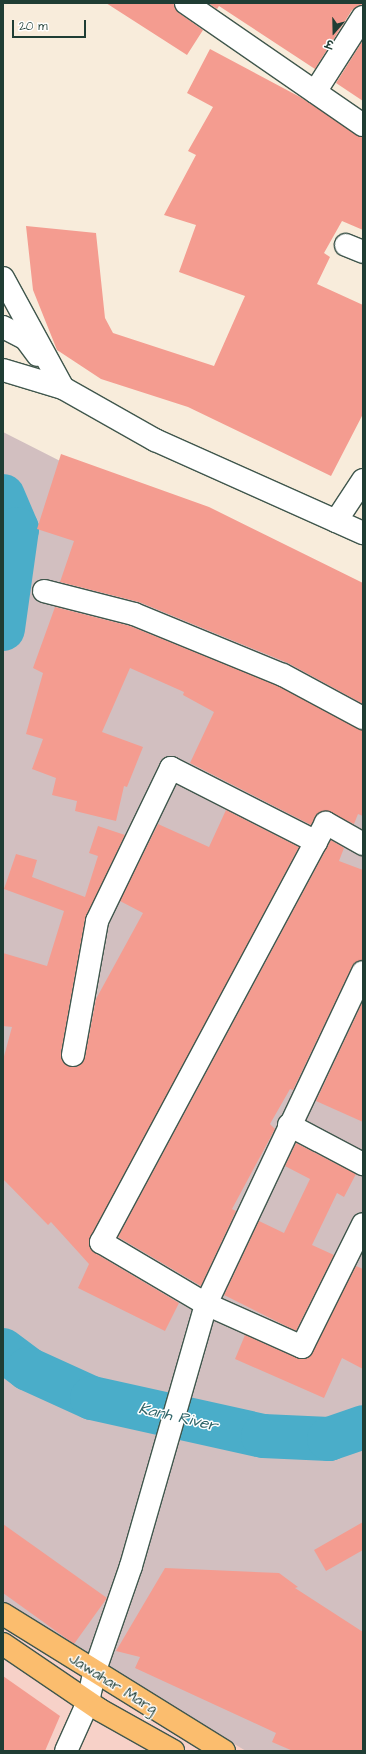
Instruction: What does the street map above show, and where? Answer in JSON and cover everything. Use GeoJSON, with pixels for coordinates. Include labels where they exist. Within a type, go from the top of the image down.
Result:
{"type":"FeatureCollection","features":[{"type":"Feature","properties":{"kind":"main road","name":"Jawahar Marg"},"geometry":{"type":"LineString","coordinates":[[3,1614],[94,1673],[224,1751]]}},
{"type":"Feature","properties":{"kind":"main road"},"geometry":{"type":"LineString","coordinates":[[3,1644],[88,1702],[173,1751]]}},
{"type":"Feature","properties":{"kind":"street"},"geometry":{"type":"LineString","coordinates":[[186,3],[363,125]]}},
{"type":"Feature","properties":{"kind":"street"},"geometry":{"type":"LineString","coordinates":[[315,92],[363,17]]}},
{"type":"Feature","properties":{"kind":"street"},"geometry":{"type":"LineString","coordinates":[[3,278],[63,388]]}},
{"type":"Feature","properties":{"kind":"street"},"geometry":{"type":"LineString","coordinates":[[4,328],[25,338],[63,388]]}},
{"type":"Feature","properties":{"kind":"street"},"geometry":{"type":"LineString","coordinates":[[8,373],[63,388],[155,440],[363,533]]}},
{"type":"Feature","properties":{"kind":"street"},"geometry":{"type":"LineString","coordinates":[[336,521],[363,480]]}},
{"type":"Feature","properties":{"kind":"street"},"geometry":{"type":"LineString","coordinates":[[44,591],[134,614],[283,676],[363,718]]}},
{"type":"Feature","properties":{"kind":"street"},"geometry":{"type":"LineString","coordinates":[[73,1055],[97,921],[171,768],[316,842]]}},
{"type":"Feature","properties":{"kind":"street"},"geometry":{"type":"LineString","coordinates":[[363,844],[326,823],[101,1242],[206,1304],[302,1347],[363,1224]]}},
{"type":"Feature","properties":{"kind":"street"},"geometry":{"type":"LineString","coordinates":[[66,1751],[88,1702],[94,1673],[131,1566],[192,1363],[206,1304],[363,972]]}},
{"type":"Feature","properties":{"kind":"street"},"geometry":{"type":"LineString","coordinates":[[290,1125],[363,1164]]}},
{"type":"Feature","properties":{"kind":"shaded area"},"geometry":{"type":"Polygon","coordinates":[[[3,432],[206,535],[363,607],[363,1751],[246,1751],[3,1605],[3,432]]]}},
{"type":"Feature","properties":{"kind":"shaded area"},"geometry":{"type":"Polygon","coordinates":[[[3,1573],[272,1751],[3,1751],[3,1573]]]}},
{"type":"Feature","properties":{"kind":"building"},"geometry":{"type":"Polygon","coordinates":[[[106,3],[174,3],[179,13],[203,30],[187,55],[106,3]]]}},
{"type":"Feature","properties":{"kind":"building"},"geometry":{"type":"Polygon","coordinates":[[[208,3],[363,3],[363,5],[352,10],[315,69],[219,6],[217,9],[208,3]]]}},
{"type":"Feature","properties":{"kind":"building"},"geometry":{"type":"Polygon","coordinates":[[[363,40],[363,101],[336,83],[363,40]]]}},
{"type":"Feature","properties":{"kind":"building"},"geometry":{"type":"Polygon","coordinates":[[[210,49],[300,97],[363,137],[363,230],[342,221],[324,253],[330,257],[317,284],[363,305],[363,414],[331,476],[188,407],[101,379],[57,350],[33,290],[26,226],[96,233],[105,318],[113,333],[214,366],[245,296],[179,272],[196,225],[164,215],[196,155],[188,151],[213,107],[187,93],[210,49]]]}},
{"type":"Feature","properties":{"kind":"building"},"geometry":{"type":"Polygon","coordinates":[[[61,454],[209,507],[363,583],[363,704],[288,663],[139,602],[60,582],[74,541],[37,529],[61,454]]]}},
{"type":"Feature","properties":{"kind":"building"},"geometry":{"type":"Polygon","coordinates":[[[55,607],[130,626],[278,686],[363,730],[363,816],[358,814],[354,824],[325,811],[319,813],[311,825],[190,763],[214,712],[183,695],[184,692],[130,668],[102,732],[143,747],[127,787],[124,786],[116,821],[75,811],[77,801],[52,795],[56,778],[32,769],[43,739],[26,734],[43,673],[33,668],[55,607]]]}},
{"type":"Feature","properties":{"kind":"building"},"geometry":{"type":"Polygon","coordinates":[[[226,810],[299,847],[89,1242],[95,1253],[179,1303],[165,1331],[78,1288],[89,1264],[51,1222],[48,1225],[3,1179],[3,1060],[12,1027],[3,1026],[3,953],[47,966],[64,911],[4,889],[16,854],[37,860],[32,877],[85,897],[98,856],[89,853],[98,826],[125,835],[85,919],[61,1053],[65,1064],[77,1067],[85,1057],[96,999],[143,913],[120,901],[158,824],[209,847],[226,810]]]}},
{"type":"Feature","properties":{"kind":"building"},"geometry":{"type":"Polygon","coordinates":[[[331,840],[344,848],[339,861],[363,870],[363,960],[352,967],[293,1090],[290,1089],[270,1124],[275,1129],[232,1209],[236,1211],[201,1286],[118,1237],[331,840]]]}},
{"type":"Feature","properties":{"kind":"building"},"geometry":{"type":"Polygon","coordinates":[[[363,1001],[363,1122],[316,1101],[363,1001]]]}},
{"type":"Feature","properties":{"kind":"building"},"geometry":{"type":"Polygon","coordinates":[[[296,1143],[356,1174],[344,1197],[337,1193],[312,1245],[334,1255],[296,1331],[224,1295],[259,1221],[284,1233],[310,1179],[285,1166],[296,1143]]]}},
{"type":"Feature","properties":{"kind":"building"},"geometry":{"type":"Polygon","coordinates":[[[356,1266],[363,1269],[363,1369],[342,1358],[324,1398],[235,1359],[245,1335],[297,1358],[309,1357],[356,1266]]]}},
{"type":"Feature","properties":{"kind":"building"},"geometry":{"type":"Polygon","coordinates":[[[363,1522],[363,1550],[326,1571],[314,1550],[363,1522]]]}},
{"type":"Feature","properties":{"kind":"building"},"geometry":{"type":"Polygon","coordinates":[[[3,1524],[107,1598],[74,1644],[3,1593],[3,1524]]]}},
{"type":"Feature","properties":{"kind":"building"},"geometry":{"type":"Polygon","coordinates":[[[165,1568],[279,1573],[298,1587],[295,1588],[363,1632],[363,1751],[293,1751],[272,1742],[276,1733],[135,1668],[140,1657],[116,1651],[165,1568]]]}},
{"type":"Feature","properties":{"kind":"building"},"geometry":{"type":"Polygon","coordinates":[[[3,1676],[60,1716],[45,1751],[3,1751],[3,1676]]]}},
{"type":"Feature","properties":{"kind":"waterway","name":"Kanh River"},"geometry":{"type":"LineString","coordinates":[[3,496],[17,529],[3,629]]}},
{"type":"Feature","properties":{"kind":"waterway","name":"Kanh River"},"geometry":{"type":"LineString","coordinates":[[3,1350],[28,1369],[92,1398],[263,1436],[329,1439],[363,1427]]}}]}
